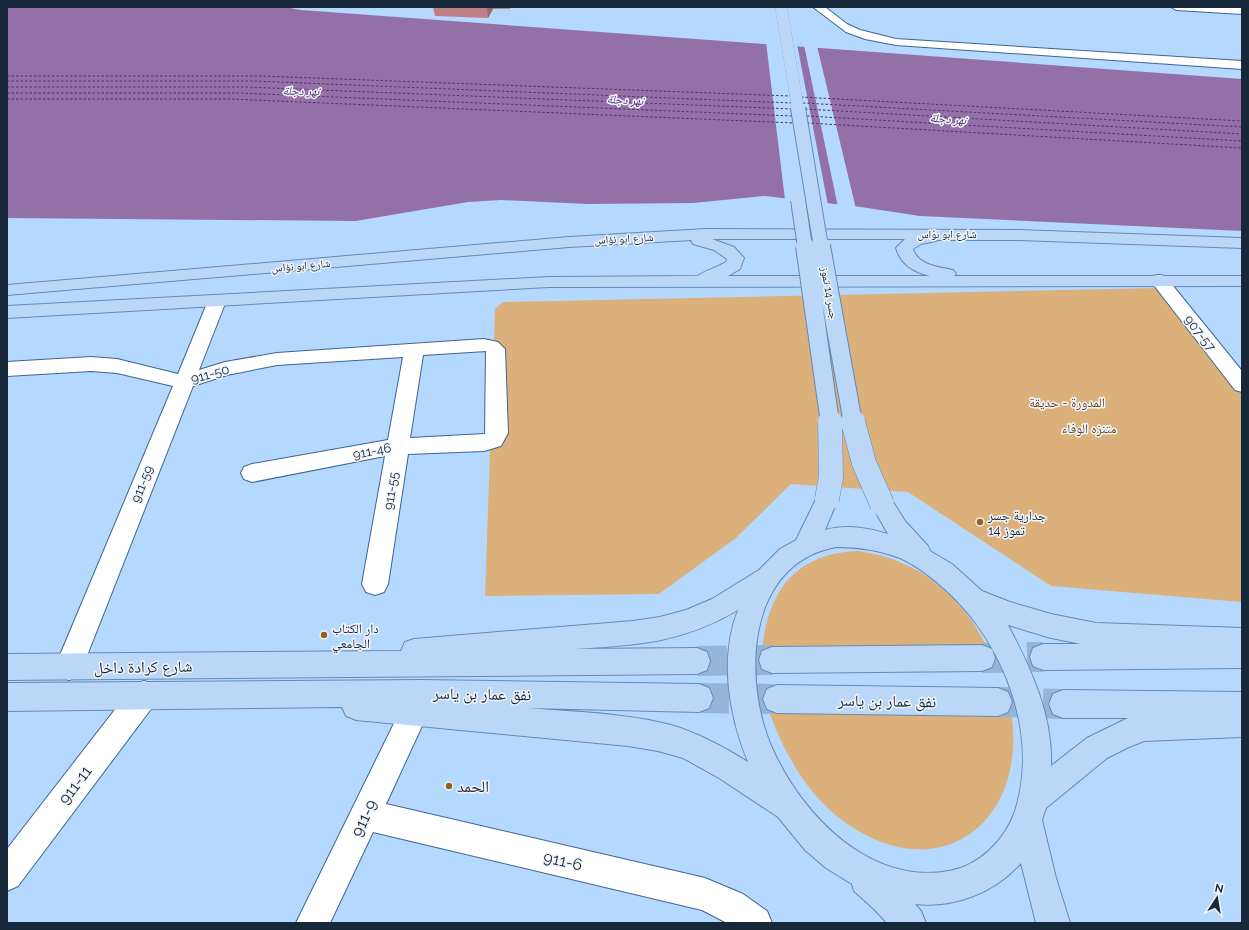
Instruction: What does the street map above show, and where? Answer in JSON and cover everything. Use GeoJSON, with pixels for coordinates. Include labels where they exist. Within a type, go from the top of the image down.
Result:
{"type":"FeatureCollection","features":[{"type":"Feature","properties":{"kind":"main road","name":"جسر 14 تموز"},"geometry":{"type":"LineString","coordinates":[[771,7],[830,421],[831,477],[827,499],[817,523],[804,547]]}},
{"type":"Feature","properties":{"kind":"main road","name":"جسر 14 تموز"},"geometry":{"type":"LineString","coordinates":[[781,7],[852,420],[869,479],[882,504],[898,528],[925,559]]}},
{"type":"Feature","properties":{"kind":"main road","name":"شارع ابو نؤاس"},"geometry":{"type":"LineString","coordinates":[[7,290],[569,242],[706,234],[1019,234],[1242,243]]}},
{"type":"Feature","properties":{"kind":"main road"},"geometry":{"type":"LineString","coordinates":[[1019,234],[935,237],[908,244],[904,248],[905,255],[909,261],[922,267],[943,273],[973,277],[1064,280]]}},
{"type":"Feature","properties":{"kind":"main road"},"geometry":{"type":"LineString","coordinates":[[569,242],[697,240],[731,251],[736,258],[734,265],[722,272],[707,277],[627,281]]}},
{"type":"Feature","properties":{"kind":"main road"},"geometry":{"type":"LineString","coordinates":[[7,312],[549,282],[1242,280]]}},
{"type":"Feature","properties":{"kind":"main road"},"geometry":{"type":"LineString","coordinates":[[278,665],[489,643],[641,632],[674,626],[721,607],[768,577],[790,555],[819,541],[836,537],[871,539],[902,548],[925,559],[942,571],[972,598],[997,631],[1017,670],[1025,691],[1034,726],[1037,756],[1036,778],[1030,810],[1018,839],[1005,857],[990,871],[970,882],[948,888],[924,890],[898,886],[874,878],[850,865]]}},
{"type":"Feature","properties":{"kind":"main road"},"geometry":{"type":"LineString","coordinates":[[768,577],[752,606],[747,623],[742,660],[742,680],[745,701],[756,745],[772,778],[792,810],[809,830],[828,849],[850,865],[887,898],[909,923]]}},
{"type":"Feature","properties":{"kind":"main road"},"geometry":{"type":"LineString","coordinates":[[972,598],[1008,613],[1051,626],[1096,635],[1242,640]]}},
{"type":"Feature","properties":{"kind":"main road"},"geometry":{"type":"LineString","coordinates":[[1042,657],[1242,655]]}},
{"type":"Feature","properties":{"kind":"main road"},"geometry":{"type":"LineString","coordinates":[[772,660],[982,658]]}},
{"type":"Feature","properties":{"kind":"main road"},"geometry":{"type":"LineString","coordinates":[[278,665],[696,661]]}},
{"type":"Feature","properties":{"kind":"main road","name":"شارع كرادة داخل"},"geometry":{"type":"LineString","coordinates":[[7,667],[69,668],[278,665]]}},
{"type":"Feature","properties":{"kind":"main road"},"geometry":{"type":"LineString","coordinates":[[266,694],[414,713],[633,732],[672,740],[706,754],[739,773],[792,810]]}},
{"type":"Feature","properties":{"kind":"main road","name":"شارع كرادة داخل"},"geometry":{"type":"LineString","coordinates":[[7,697],[266,694]]}},
{"type":"Feature","properties":{"kind":"main road","name":"نفق عمار بن ياسر"},"geometry":{"type":"LineString","coordinates":[[266,694],[422,694],[699,698]]}},
{"type":"Feature","properties":{"kind":"main road","name":"نفق عمار بن ياسر"},"geometry":{"type":"LineString","coordinates":[[777,699],[998,702]]}},
{"type":"Feature","properties":{"kind":"main road"},"geometry":{"type":"LineString","coordinates":[[1064,704],[1242,706]]}},
{"type":"Feature","properties":{"kind":"main road"},"geometry":{"type":"LineString","coordinates":[[1030,810],[1097,748],[1122,735],[1144,727],[1242,723]]}},
{"type":"Feature","properties":{"kind":"main road"},"geometry":{"type":"LineString","coordinates":[[1030,810],[1040,878],[1053,923]]}},
{"type":"Feature","properties":{"kind":"street"},"geometry":{"type":"LineString","coordinates":[[818,7],[842,25],[860,35],[876,39],[912,43],[1242,65]]}},
{"type":"Feature","properties":{"kind":"street"},"geometry":{"type":"LineString","coordinates":[[1176,7],[1242,11]]}},
{"type":"Feature","properties":{"kind":"street","name":"907-57"},"geometry":{"type":"LineString","coordinates":[[1159,280],[1242,385]]}},
{"type":"Feature","properties":{"kind":"street","name":"911-59"},"geometry":{"type":"LineString","coordinates":[[69,668],[183,382],[217,301]]}},
{"type":"Feature","properties":{"kind":"street","name":"911-50"},"geometry":{"type":"LineString","coordinates":[[7,369],[90,364],[117,366],[143,371],[183,382],[225,370],[277,359],[484,345],[491,346],[495,349],[497,433],[493,440]]}},
{"type":"Feature","properties":{"kind":"street","name":"911-55"},"geometry":{"type":"LineString","coordinates":[[375,584],[414,350]]}},
{"type":"Feature","properties":{"kind":"street","name":"911-46"},"geometry":{"type":"LineString","coordinates":[[252,473],[398,446],[484,443],[493,440]]}},
{"type":"Feature","properties":{"kind":"street","name":"911-11"},"geometry":{"type":"LineString","coordinates":[[7,875],[144,695]]}},
{"type":"Feature","properties":{"kind":"street","name":"911-9"},"geometry":{"type":"LineString","coordinates":[[313,923],[414,713]]}},
{"type":"Feature","properties":{"kind":"street","name":"911-6"},"geometry":{"type":"LineString","coordinates":[[365,816],[705,894],[731,906],[755,923]]}},
{"type":"Feature","properties":{"kind":"green space"},"geometry":{"type":"Polygon","coordinates":[[[1158,288],[1201,338],[1242,395],[1242,602],[1051,586],[908,492],[791,484],[736,538],[659,594],[485,596],[495,309],[503,302],[1158,288]]]}},
{"type":"Feature","properties":{"kind":"green space"},"geometry":{"type":"Polygon","coordinates":[[[857,551],[879,555],[899,562],[918,571],[935,582],[951,596],[965,612],[988,649],[762,655],[770,613],[777,596],[787,581],[800,569],[816,560],[835,554],[857,551]]]}},
{"type":"Feature","properties":{"kind":"green space"},"geometry":{"type":"Polygon","coordinates":[[[769,712],[1011,712],[1013,748],[1007,781],[994,809],[975,830],[951,844],[922,849],[890,845],[855,829],[826,806],[813,793],[792,762],[769,712]]]}},
{"type":"Feature","properties":{"kind":"water","name":"نهر دجلة"},"geometry":{"type":"Polygon","coordinates":[[[7,7],[285,7],[301,10],[1242,79],[1242,231],[920,216],[861,207],[765,196],[693,203],[588,204],[501,200],[468,202],[356,221],[7,218],[7,7]]]}},
{"type":"Feature","properties":{"kind":"pier"},"geometry":{"type":"Polygon","coordinates":[[[766,42],[797,44],[828,205],[785,200],[766,42]]]}},
{"type":"Feature","properties":{"kind":"pier"},"geometry":{"type":"Polygon","coordinates":[[[804,45],[817,46],[856,209],[838,207],[804,45]]]}},
{"type":"Feature","properties":{"kind":"ferry route"},"geometry":{"type":"LineString","coordinates":[[7,76],[261,76],[790,96]]}},
{"type":"Feature","properties":{"kind":"ferry route"},"geometry":{"type":"LineString","coordinates":[[7,81],[254,81],[792,103]]}},
{"type":"Feature","properties":{"kind":"ferry route"},"geometry":{"type":"LineString","coordinates":[[7,87],[246,87],[792,109]]}},
{"type":"Feature","properties":{"kind":"ferry route"},"geometry":{"type":"LineString","coordinates":[[7,93],[238,93],[792,116]]}},
{"type":"Feature","properties":{"kind":"ferry route"},"geometry":{"type":"LineString","coordinates":[[801,97],[1242,121]]}},
{"type":"Feature","properties":{"kind":"ferry route"},"geometry":{"type":"LineString","coordinates":[[7,99],[230,99],[794,123]]}},
{"type":"Feature","properties":{"kind":"ferry route"},"geometry":{"type":"LineString","coordinates":[[803,103],[1242,127]]}},
{"type":"Feature","properties":{"kind":"ferry route"},"geometry":{"type":"LineString","coordinates":[[805,109],[1242,134]]}},
{"type":"Feature","properties":{"kind":"ferry route"},"geometry":{"type":"LineString","coordinates":[[807,116],[1242,141]]}},
{"type":"Feature","properties":{"kind":"ferry route"},"geometry":{"type":"LineString","coordinates":[[807,123],[1242,148]]}},
{"type":"Feature","properties":{"kind":"tunnel"},"geometry":{"type":"LineString","coordinates":[[982,658],[1043,657]]}},
{"type":"Feature","properties":{"kind":"tunnel"},"geometry":{"type":"LineString","coordinates":[[697,661],[772,660]]}},
{"type":"Feature","properties":{"kind":"tunnel"},"geometry":{"type":"LineString","coordinates":[[699,698],[777,699]]}},
{"type":"Feature","properties":{"kind":"tunnel"},"geometry":{"type":"LineString","coordinates":[[998,702],[1063,704]]}},
{"type":"Feature","properties":{"kind":"place","name":"جدارية جسر 14 تموز"},"geometry":{"type":"Point","coordinates":[980,522]}},
{"type":"Feature","properties":{"kind":"place","name":"دار الكتاب الجامعي"},"geometry":{"type":"Point","coordinates":[324,635]}},
{"type":"Feature","properties":{"kind":"place","name":"الحمد"},"geometry":{"type":"Point","coordinates":[449,786]}},
{"type":"Feature","properties":{"kind":"park label","name":"المدورة - حديقة"},"geometry":{"type":"Point","coordinates":[1067,402]}},
{"type":"Feature","properties":{"kind":"park label","name":"متنزه الوفاء"},"geometry":{"type":"Point","coordinates":[1089,428]}}]}
